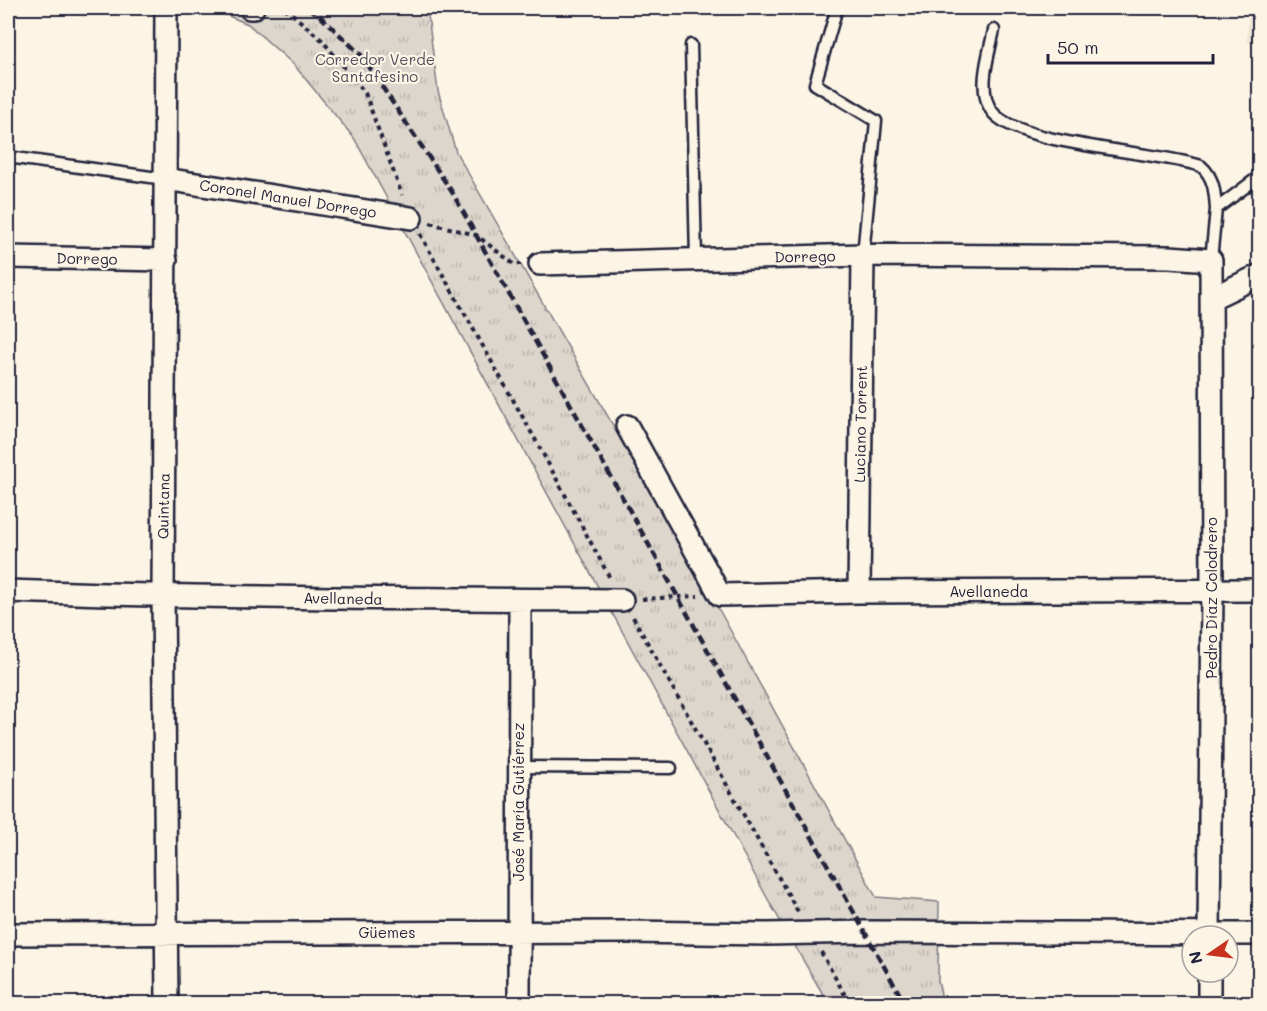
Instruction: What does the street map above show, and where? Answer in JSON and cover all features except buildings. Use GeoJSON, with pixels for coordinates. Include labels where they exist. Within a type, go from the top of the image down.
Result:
{"type":"FeatureCollection","features":[{"type":"Feature","properties":{"kind":"street","name":"Quintana"},"geometry":{"type":"LineString","coordinates":[[166,8],[163,596],[167,1004]]}},
{"type":"Feature","properties":{"kind":"street","name":"Coronel Manuel Dorrego"},"geometry":{"type":"LineString","coordinates":[[165,180],[411,218]]}},
{"type":"Feature","properties":{"kind":"street","name":"Dorrego"},"geometry":{"type":"LineString","coordinates":[[540,264],[863,255],[1169,257],[1211,260]]}},
{"type":"Feature","properties":{"kind":"street","name":"Luciano Torrent"},"geometry":{"type":"LineString","coordinates":[[859,592],[863,255]]}},
{"type":"Feature","properties":{"kind":"street","name":"Dorrego"},"geometry":{"type":"LineString","coordinates":[[8,257],[166,260]]}},
{"type":"Feature","properties":{"kind":"street","name":"Pedro Díaz Colodrero"},"geometry":{"type":"LineString","coordinates":[[1209,924],[1212,590],[1211,260]]}},
{"type":"Feature","properties":{"kind":"street"},"geometry":{"type":"LineString","coordinates":[[1212,298],[1260,275]]}},
{"type":"Feature","properties":{"kind":"street","name":"Avellaneda"},"geometry":{"type":"LineString","coordinates":[[627,426],[720,595],[1260,590]]}},
{"type":"Feature","properties":{"kind":"street","name":"Avellaneda"},"geometry":{"type":"LineString","coordinates":[[8,591],[163,596],[520,601],[622,600]]}},
{"type":"Feature","properties":{"kind":"street","name":"José María Gutiérrez"},"geometry":{"type":"LineString","coordinates":[[519,1004],[520,601]]}},
{"type":"Feature","properties":{"kind":"street","name":"Güemes"},"geometry":{"type":"LineString","coordinates":[[8,934],[1180,935]]}},
{"type":"Feature","properties":{"kind":"street","name":"Güemes"},"geometry":{"type":"LineString","coordinates":[[1240,934],[1260,934]]}},
{"type":"Feature","properties":{"kind":"street"},"geometry":{"type":"LineString","coordinates":[[1209,984],[1209,1004]]}},
{"type":"Feature","properties":{"kind":"lane"},"geometry":{"type":"LineString","coordinates":[[837,8],[815,84],[876,121],[863,255]]}},
{"type":"Feature","properties":{"kind":"lane"},"geometry":{"type":"LineString","coordinates":[[994,30],[986,67],[984,92],[991,111],[1005,123],[1040,136],[1201,166],[1207,171],[1212,180],[1216,209],[1211,260]]}},
{"type":"Feature","properties":{"kind":"lane"},"geometry":{"type":"LineString","coordinates":[[691,45],[696,259]]}},
{"type":"Feature","properties":{"kind":"lane"},"geometry":{"type":"LineString","coordinates":[[8,157],[165,180]]}},
{"type":"Feature","properties":{"kind":"lane"},"geometry":{"type":"LineString","coordinates":[[1216,209],[1260,176]]}},
{"type":"Feature","properties":{"kind":"lane"},"geometry":{"type":"LineString","coordinates":[[519,766],[671,768]]}},
{"type":"Feature","properties":{"kind":"path"},"geometry":{"type":"LineString","coordinates":[[285,8],[322,40],[365,93],[411,218],[535,438],[622,600],[850,1004]]}},
{"type":"Feature","properties":{"kind":"path"},"geometry":{"type":"LineString","coordinates":[[411,218],[476,235],[514,264],[540,264]]}},
{"type":"Feature","properties":{"kind":"path"},"geometry":{"type":"LineString","coordinates":[[622,600],[678,597]]}},
{"type":"Feature","properties":{"kind":"shaded area"},"geometry":{"type":"Polygon","coordinates":[[[1249,8],[1259,8],[1259,47],[1247,42],[1249,8]]]}},
{"type":"Feature","properties":{"kind":"green space","name":"Corredor Verde Santafesino"},"geometry":{"type":"Polygon","coordinates":[[[209,8],[427,8],[438,91],[456,152],[722,615],[876,897],[939,902],[938,981],[943,1003],[828,1003],[771,905],[354,138],[294,65],[248,24],[209,8]]]}},
{"type":"Feature","properties":{"kind":"railway"},"geometry":{"type":"LineString","coordinates":[[308,8],[319,15],[361,55],[452,192],[905,1004]]}}]}
